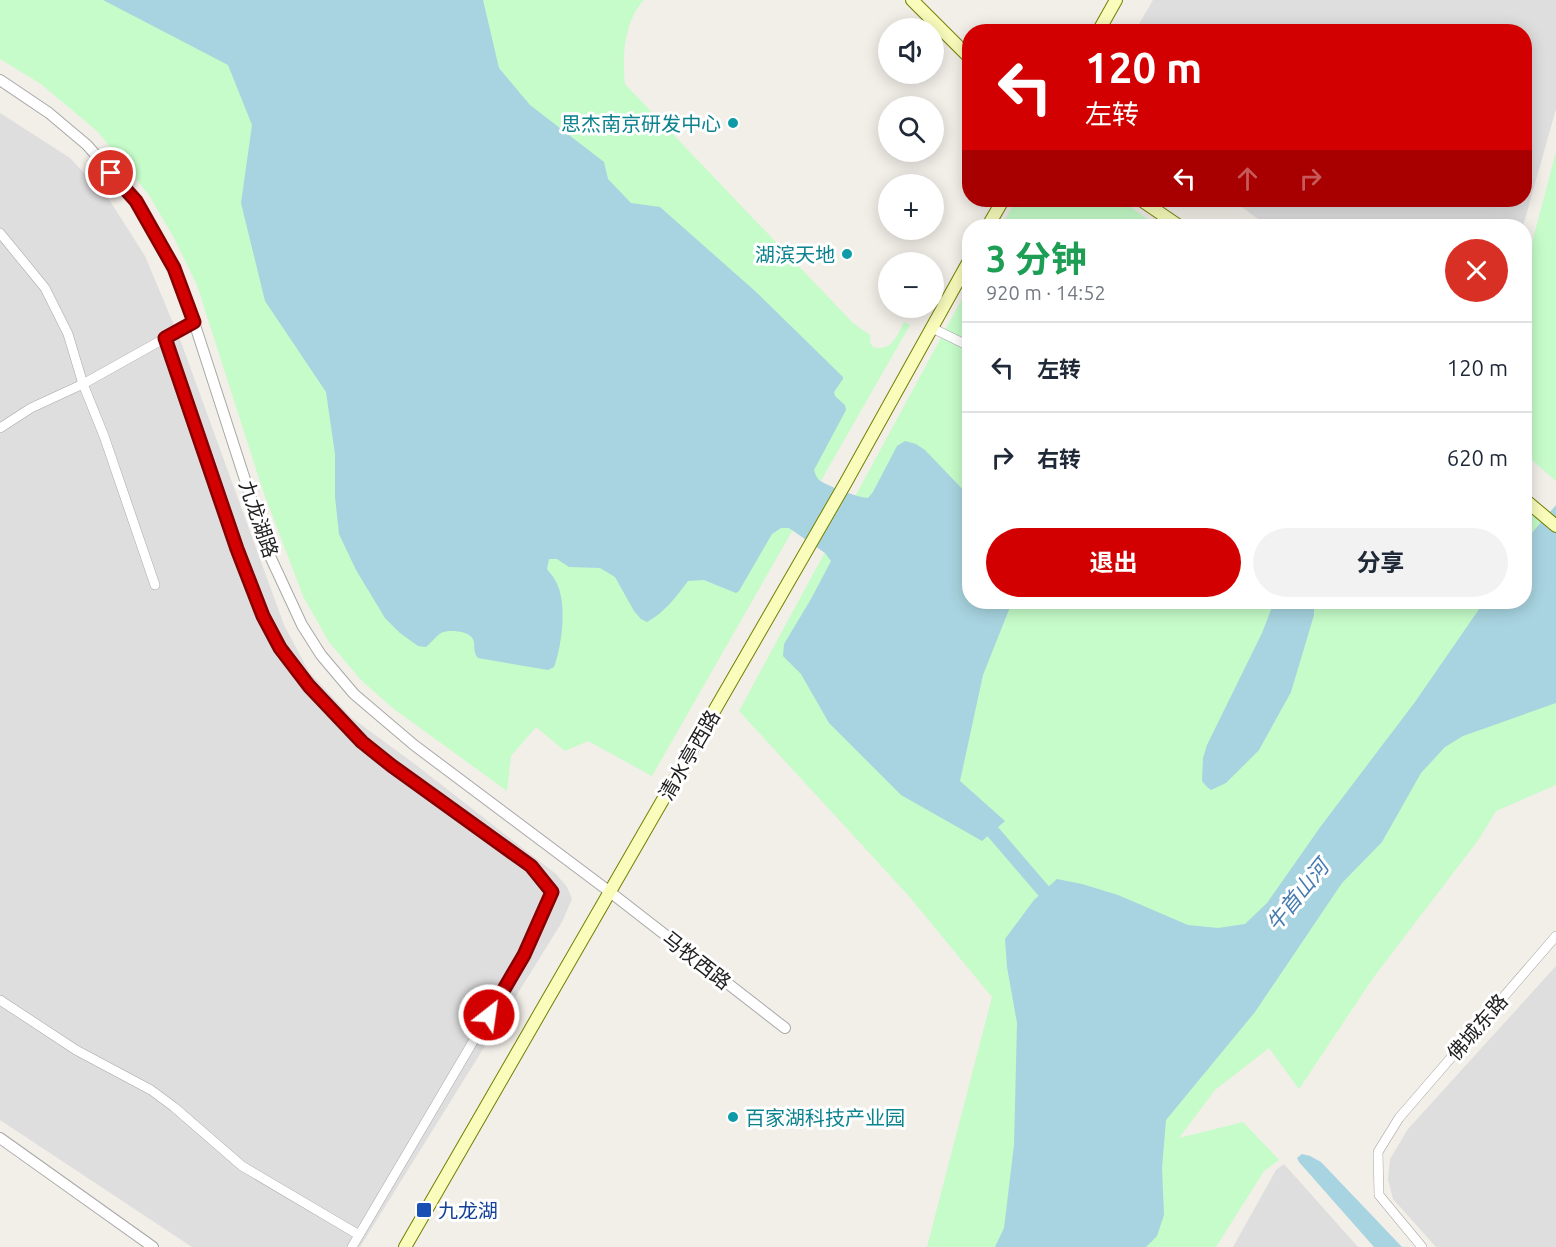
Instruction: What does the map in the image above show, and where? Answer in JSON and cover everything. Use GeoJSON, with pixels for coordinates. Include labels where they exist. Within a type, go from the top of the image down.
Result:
{"type":"FeatureCollection","features":[{"type":"Feature","properties":{"kind":"main road"},"geometry":{"type":"LineString","coordinates":[[912,0],[962,50]]}},
{"type":"Feature","properties":{"kind":"main road"},"geometry":{"type":"LineString","coordinates":[[1102,24],[1116,0]]}},
{"type":"Feature","properties":{"kind":"main road"},"geometry":{"type":"LineString","coordinates":[[1151,207],[1169,219]]}},
{"type":"Feature","properties":{"kind":"main road","name":"清水亭西路"},"geometry":{"type":"LineString","coordinates":[[405,1247],[845,484],[962,274]]}},
{"type":"Feature","properties":{"kind":"main road"},"geometry":{"type":"LineString","coordinates":[[1532,506],[1556,526]]}},
{"type":"Feature","properties":{"kind":"street","name":"九龙湖路"},"geometry":{"type":"LineString","coordinates":[[0,80],[49,113],[87,145],[136,201],[174,268],[194,322],[269,554],[302,625],[321,655],[354,694],[414,745],[610,892]]}},
{"type":"Feature","properties":{"kind":"street"},"geometry":{"type":"LineString","coordinates":[[0,233],[45,288],[69,334],[83,384],[104,436],[155,585]]}},
{"type":"Feature","properties":{"kind":"street"},"geometry":{"type":"LineString","coordinates":[[0,428],[31,408],[83,384],[194,322]]}},
{"type":"Feature","properties":{"kind":"street"},"geometry":{"type":"LineString","coordinates":[[932,328],[962,343]]}},
{"type":"Feature","properties":{"kind":"street"},"geometry":{"type":"LineString","coordinates":[[165,338],[237,549],[263,616],[280,648],[309,686],[362,742],[531,866],[552,892],[524,955],[352,1247]]}},
{"type":"Feature","properties":{"kind":"street","name":"马牧西路"},"geometry":{"type":"LineString","coordinates":[[610,892],[785,1028]]}},
{"type":"Feature","properties":{"kind":"street","name":"佛城东路"},"geometry":{"type":"LineString","coordinates":[[1422,1247],[1379,1195],[1378,1152],[1399,1118],[1556,936]]}},
{"type":"Feature","properties":{"kind":"street"},"geometry":{"type":"LineString","coordinates":[[0,1000],[76,1050],[151,1090],[242,1166],[359,1235]]}},
{"type":"Feature","properties":{"kind":"street"},"geometry":{"type":"LineString","coordinates":[[0,1138],[153,1247]]}},
{"type":"Feature","properties":{"kind":"shaded area"},"geometry":{"type":"Polygon","coordinates":[[[1153,0],[1556,0],[1556,109],[1532,194],[1532,24],[1139,24],[1153,0]]]}},
{"type":"Feature","properties":{"kind":"shaded area"},"geometry":{"type":"Polygon","coordinates":[[[0,113],[70,158],[110,201],[145,256],[181,342],[284,625],[309,672],[352,718],[556,874],[567,887],[572,899],[562,922],[360,1247],[192,1247],[0,1120],[0,113]]]}},
{"type":"Feature","properties":{"kind":"shaded area"},"geometry":{"type":"Polygon","coordinates":[[[1242,207],[1528,207],[1525,219],[1258,219],[1242,207]]]}},
{"type":"Feature","properties":{"kind":"shaded area"},"geometry":{"type":"Polygon","coordinates":[[[1556,966],[1556,1247],[1436,1247],[1393,1199],[1388,1179],[1390,1159],[1408,1129],[1556,966]]]}},
{"type":"Feature","properties":{"kind":"shaded area"},"geometry":{"type":"Polygon","coordinates":[[[1284,1164],[1358,1247],[1233,1247],[1276,1170],[1284,1164]]]}},
{"type":"Feature","properties":{"kind":"green space"},"geometry":{"type":"Polygon","coordinates":[[[0,0],[644,0],[637,8],[628,28],[624,51],[625,84],[853,323],[870,335],[873,347],[880,348],[889,345],[904,322],[910,325],[652,776],[588,741],[565,751],[536,727],[511,756],[507,791],[394,709],[362,681],[329,642],[303,596],[262,488],[197,285],[173,236],[149,195],[98,132],[41,84],[0,59],[0,0]]]}},
{"type":"Feature","properties":{"kind":"green space"},"geometry":{"type":"Polygon","coordinates":[[[1556,152],[1556,481],[1532,460],[1532,243],[1556,152]]]}},
{"type":"Feature","properties":{"kind":"green space"},"geometry":{"type":"Polygon","coordinates":[[[1012,207],[1131,207],[1147,219],[1005,219],[1012,207]]]}},
{"type":"Feature","properties":{"kind":"green space"},"geometry":{"type":"Polygon","coordinates":[[[962,299],[962,609],[1532,609],[1532,514],[1556,534],[1556,785],[1496,811],[1479,839],[1373,978],[1299,1089],[1269,1048],[1215,1090],[1179,1138],[1243,1122],[1279,1160],[1264,1171],[1216,1247],[927,1247],[992,997],[907,894],[739,711],[962,299]]]}},
{"type":"Feature","properties":{"kind":"water"},"geometry":{"type":"Polygon","coordinates":[[[103,0],[483,0],[499,68],[530,105],[604,162],[608,179],[631,203],[660,207],[755,291],[843,377],[834,392],[835,396],[845,405],[846,410],[814,470],[818,479],[842,491],[868,498],[897,446],[905,441],[925,450],[962,489],[962,609],[1009,609],[983,675],[960,781],[1005,821],[982,841],[901,795],[829,723],[801,674],[783,656],[784,644],[831,561],[825,553],[789,528],[781,528],[772,534],[736,593],[704,580],[688,581],[665,609],[647,622],[634,611],[615,577],[600,568],[569,567],[557,559],[549,559],[547,569],[559,589],[563,611],[557,658],[554,667],[548,670],[478,658],[473,639],[463,633],[449,631],[441,633],[426,647],[418,646],[400,633],[385,618],[356,570],[339,534],[335,497],[335,454],[326,392],[265,301],[241,203],[252,125],[228,65],[103,0]]]}},
{"type":"Feature","properties":{"kind":"water","name":"牛首山河"},"geometry":{"type":"Polygon","coordinates":[[[1556,505],[1556,703],[1463,736],[1445,747],[1421,773],[1382,842],[1342,883],[1255,1012],[1166,1120],[1162,1168],[1164,1215],[1157,1236],[1146,1247],[995,1247],[1004,1228],[1014,1145],[1017,1023],[1007,967],[1005,939],[1034,900],[1057,879],[1118,895],[1188,925],[1218,928],[1245,924],[1267,903],[1321,826],[1415,702],[1479,609],[1532,609],[1532,533],[1556,505]]]}},
{"type":"Feature","properties":{"kind":"water"},"geometry":{"type":"Polygon","coordinates":[[[1271,609],[1314,609],[1291,692],[1259,750],[1226,783],[1211,790],[1202,781],[1203,758],[1207,745],[1262,633],[1271,609]]]}},
{"type":"Feature","properties":{"kind":"water"},"geometry":{"type":"Polygon","coordinates":[[[1302,1154],[1321,1162],[1402,1247],[1374,1247],[1299,1162],[1297,1158],[1302,1154]]]}},
{"type":"Feature","properties":{"kind":"waterway"},"geometry":{"type":"LineString","coordinates":[[993,832],[1054,903]]}},
{"type":"Feature","properties":{"kind":"place","name":"思杰南京研发中心"},"geometry":{"type":"Point","coordinates":[733,123]}},
{"type":"Feature","properties":{"kind":"place","name":"湖滨天地"},"geometry":{"type":"Point","coordinates":[847,254]}},
{"type":"Feature","properties":{"kind":"place","name":"百家湖科技产业园"},"geometry":{"type":"Point","coordinates":[733,1117]}},
{"type":"Feature","properties":{"kind":"place","name":"九龙湖"},"geometry":{"type":"Point","coordinates":[424,1210]}},
{"type":"Feature","properties":{"kind":"route"},"geometry":{"type":"LineString","coordinates":[[111,173],[136,201],[174,268],[194,322],[165,338],[237,549],[263,616],[280,648],[309,686],[362,742],[531,866],[552,892],[524,955],[489,1015]]}}]}
